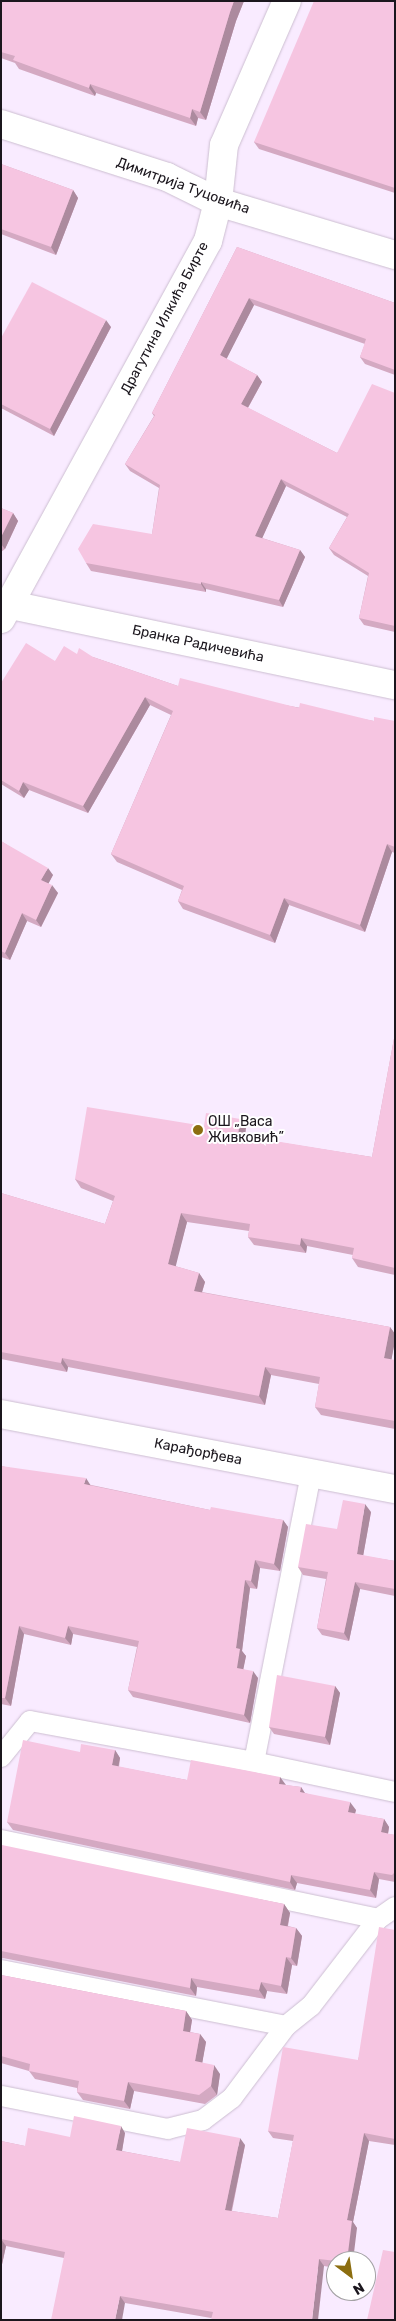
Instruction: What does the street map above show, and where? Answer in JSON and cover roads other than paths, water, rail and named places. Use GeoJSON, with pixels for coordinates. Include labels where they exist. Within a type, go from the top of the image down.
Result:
{"type":"FeatureCollection","features":[{"type":"Feature","properties":{"kind":"street","name":"Драгутина Илкића Бирте"},"geometry":{"type":"LineString","coordinates":[[4,609],[208,241],[218,202],[224,145],[287,1]]}},
{"type":"Feature","properties":{"kind":"street","name":"Димитрија Туцовића"},"geometry":{"type":"LineString","coordinates":[[1,124],[167,177],[218,202],[395,255]]}},
{"type":"Feature","properties":{"kind":"street","name":"Бранка Радичевића"},"geometry":{"type":"LineString","coordinates":[[4,609],[395,685]]}},
{"type":"Feature","properties":{"kind":"street","name":"Карађорђева"},"geometry":{"type":"LineString","coordinates":[[1,1414],[395,1489]]}},
{"type":"Feature","properties":{"kind":"lane"},"geometry":{"type":"LineString","coordinates":[[254,1762],[311,1473]]}},
{"type":"Feature","properties":{"kind":"lane"},"geometry":{"type":"LineString","coordinates":[[1,1757],[30,1721],[254,1762],[395,1792]]}},
{"type":"Feature","properties":{"kind":"lane"},"geometry":{"type":"LineString","coordinates":[[1,1840],[378,1919]]}},
{"type":"Feature","properties":{"kind":"lane"},"geometry":{"type":"LineString","coordinates":[[1,2096],[168,2129],[203,2120],[232,2098],[286,2026],[311,2006],[378,1919],[395,1908]]}},
{"type":"Feature","properties":{"kind":"lane"},"geometry":{"type":"LineString","coordinates":[[1,1970],[286,2026]]}},
{"type":"Feature","properties":{"kind":"place","name":"ОШ „Васа Живковић”"},"geometry":{"type":"Point","coordinates":[198,1130]}}]}
